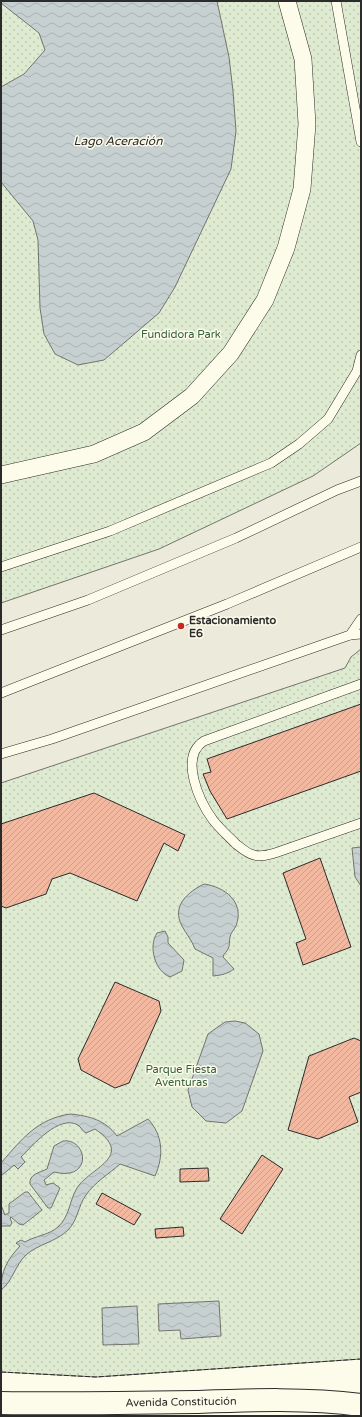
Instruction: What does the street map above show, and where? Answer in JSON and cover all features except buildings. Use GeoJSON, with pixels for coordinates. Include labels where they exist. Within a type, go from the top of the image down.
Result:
{"type":"FeatureCollection","features":[{"type":"Feature","properties":{"kind":"highway"},"geometry":{"type":"LineString","coordinates":[[271,1400],[353,1416]]}},
{"type":"Feature","properties":{"kind":"highway","name":"Avenida Constitución"},"geometry":{"type":"LineString","coordinates":[[1,1403],[71,1405],[308,1400],[361,1405]]}},
{"type":"Feature","properties":{"kind":"street"},"geometry":{"type":"LineString","coordinates":[[1,475],[94,454],[144,432],[192,396],[231,353],[265,300],[286,248],[302,188],[304,167],[306,124],[303,59],[287,1]]}},
{"type":"Feature","properties":{"kind":"lane"},"geometry":{"type":"LineString","coordinates":[[336,1],[361,142]]}},
{"type":"Feature","properties":{"kind":"lane"},"geometry":{"type":"LineString","coordinates":[[1,567],[110,531],[271,463],[300,444],[328,419],[357,372],[361,355]]}},
{"type":"Feature","properties":{"kind":"lane"},"geometry":{"type":"LineString","coordinates":[[1,630],[88,600],[236,538],[337,490],[361,481]]}},
{"type":"Feature","properties":{"kind":"lane"},"geometry":{"type":"LineString","coordinates":[[1,693],[227,604],[361,547]]}},
{"type":"Feature","properties":{"kind":"lane"},"geometry":{"type":"LineString","coordinates":[[350,635],[361,620]]}},
{"type":"Feature","properties":{"kind":"lane"},"geometry":{"type":"LineString","coordinates":[[1,754],[52,739],[350,635],[361,629]]}},
{"type":"Feature","properties":{"kind":"lane"},"geometry":{"type":"LineString","coordinates":[[350,635],[361,634]]}},
{"type":"Feature","properties":{"kind":"lane"},"geometry":{"type":"LineString","coordinates":[[361,684],[204,741],[197,745],[191,759],[194,780],[212,819],[224,833],[253,855],[264,856],[275,853],[361,823]]}},
{"type":"Feature","properties":{"kind":"green space"},"geometry":{"type":"Polygon","coordinates":[[[1,1],[361,1],[361,1359],[96,1377],[1,1372],[1,1]]]}},
{"type":"Feature","properties":{"kind":"shaded area","name":"Estacionamiento E6"},"geometry":{"type":"Polygon","coordinates":[[[361,443],[361,649],[351,657],[345,668],[1,783],[1,603],[159,549],[313,476],[361,443]]]}},
{"type":"Feature","properties":{"kind":"water","name":"Lago Aceración"},"geometry":{"type":"Polygon","coordinates":[[[1,1],[217,1],[229,57],[233,91],[236,131],[231,169],[175,287],[159,313],[104,360],[78,365],[55,354],[44,334],[40,308],[38,240],[33,221],[1,182],[1,87],[24,74],[45,50],[39,33],[1,3],[1,1]]]}},
{"type":"Feature","properties":{"kind":"water"},"geometry":{"type":"Polygon","coordinates":[[[361,847],[361,886],[355,877],[352,848],[361,847]]]}},
{"type":"Feature","properties":{"kind":"water"},"geometry":{"type":"Polygon","coordinates":[[[204,884],[219,888],[226,892],[235,903],[238,910],[236,926],[230,935],[229,948],[223,957],[234,969],[224,974],[213,976],[213,958],[195,949],[179,919],[180,906],[183,900],[192,891],[204,884]]]}},
{"type":"Feature","properties":{"kind":"water"},"geometry":{"type":"Polygon","coordinates":[[[165,931],[168,937],[168,943],[184,960],[182,971],[170,977],[160,970],[154,958],[153,951],[154,939],[157,933],[165,931]]]}},
{"type":"Feature","properties":{"kind":"water"},"geometry":{"type":"Polygon","coordinates":[[[235,1021],[245,1023],[259,1034],[263,1051],[242,1111],[226,1123],[206,1121],[192,1107],[188,1090],[208,1034],[225,1022],[235,1021]]]}},
{"type":"Feature","properties":{"kind":"water"},"geometry":{"type":"Polygon","coordinates":[[[70,1114],[96,1120],[107,1126],[117,1136],[148,1119],[157,1132],[161,1153],[155,1176],[120,1164],[90,1190],[83,1199],[74,1222],[68,1230],[26,1255],[1,1290],[2,1277],[6,1266],[20,1246],[16,1243],[21,1240],[25,1242],[50,1232],[58,1227],[65,1218],[77,1188],[83,1181],[106,1162],[110,1155],[111,1147],[106,1139],[95,1129],[86,1133],[78,1125],[71,1123],[63,1124],[46,1133],[21,1157],[25,1162],[18,1169],[14,1165],[1,1176],[1,1163],[23,1138],[39,1125],[48,1120],[70,1114]]]}},
{"type":"Feature","properties":{"kind":"water"},"geometry":{"type":"Polygon","coordinates":[[[63,1141],[71,1142],[78,1146],[81,1152],[81,1166],[75,1171],[67,1173],[54,1172],[44,1180],[46,1185],[53,1183],[60,1188],[51,1208],[48,1208],[30,1184],[30,1181],[35,1174],[47,1169],[54,1146],[63,1141]]]}},
{"type":"Feature","properties":{"kind":"water"},"geometry":{"type":"Polygon","coordinates":[[[25,1192],[28,1192],[42,1210],[23,1225],[19,1224],[11,1217],[12,1223],[10,1226],[1,1226],[1,1205],[5,1215],[9,1213],[9,1204],[25,1192]]]}},
{"type":"Feature","properties":{"kind":"water"},"geometry":{"type":"Polygon","coordinates":[[[219,1301],[221,1336],[181,1339],[180,1330],[159,1331],[158,1304],[219,1301]]]}},
{"type":"Feature","properties":{"kind":"water"},"geometry":{"type":"Polygon","coordinates":[[[137,1306],[139,1344],[103,1345],[102,1308],[137,1306]]]}},
{"type":"Feature","properties":{"kind":"fence"},"geometry":{"type":"LineString","coordinates":[[1,1372],[96,1377],[361,1359]]}},
{"type":"Feature","properties":{"kind":"place","name":"Estacionamiento E6"},"geometry":{"type":"Point","coordinates":[181,626]}},
{"type":"Feature","properties":{"kind":"park label","name":"Fundidora Park"},"geometry":{"type":"Point","coordinates":[181,334]}},
{"type":"Feature","properties":{"kind":"park label","name":"Parque Fiesta Aventuras"},"geometry":{"type":"Point","coordinates":[181,1075]}}]}
